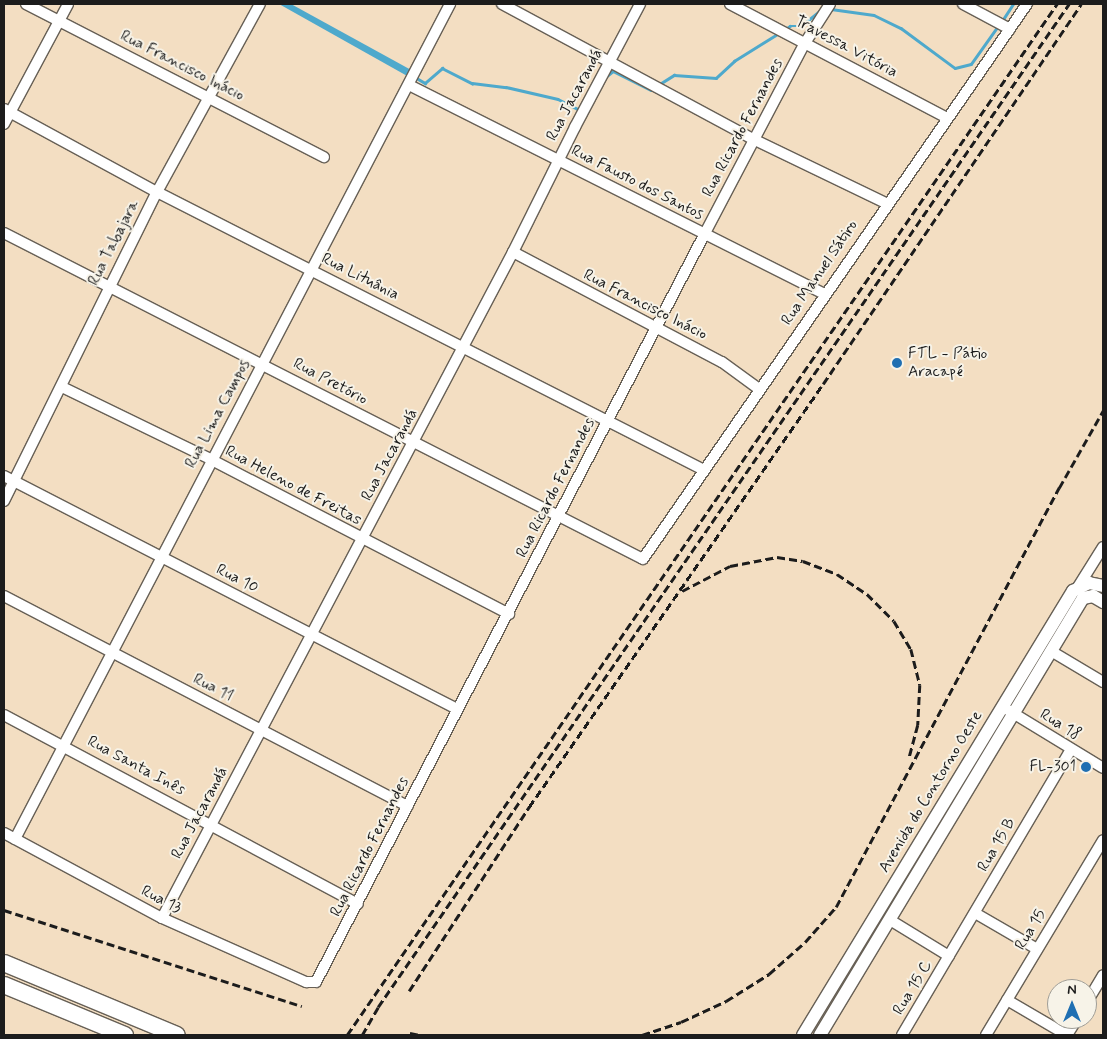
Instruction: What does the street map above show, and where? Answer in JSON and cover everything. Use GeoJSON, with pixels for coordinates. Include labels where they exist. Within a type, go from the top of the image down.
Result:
{"type":"FeatureCollection","features":[{"type":"Feature","properties":{"kind":"highway"},"geometry":{"type":"LineString","coordinates":[[4,963],[177,1035]]}},
{"type":"Feature","properties":{"kind":"highway"},"geometry":{"type":"LineString","coordinates":[[4,985],[125,1035]]}},
{"type":"Feature","properties":{"kind":"street","name":"Rua Francisco Inácio"},"geometry":{"type":"LineString","coordinates":[[26,4],[324,157]]}},
{"type":"Feature","properties":{"kind":"street"},"geometry":{"type":"LineString","coordinates":[[4,124],[7,111],[68,4]]}},
{"type":"Feature","properties":{"kind":"street","name":"Rua Tabajara"},"geometry":{"type":"LineString","coordinates":[[4,501],[62,388],[109,286],[157,192],[258,4]]}},
{"type":"Feature","properties":{"kind":"street","name":"Rua Lima Campos"},"geometry":{"type":"LineString","coordinates":[[15,839],[162,558],[210,459],[262,364],[450,4]]}},
{"type":"Feature","properties":{"kind":"street"},"geometry":{"type":"LineString","coordinates":[[502,4],[754,140],[886,203]]}},
{"type":"Feature","properties":{"kind":"street","name":"Rua Jacarandá"},"geometry":{"type":"LineString","coordinates":[[162,918],[514,252],[558,160],[640,4]]}},
{"type":"Feature","properties":{"kind":"street","name":"Travessa Vitória"},"geometry":{"type":"LineString","coordinates":[[730,4],[946,118]]}},
{"type":"Feature","properties":{"kind":"street","name":"Rua Ricardo Fernandes"},"geometry":{"type":"LineString","coordinates":[[310,983],[316,982],[358,904],[457,710],[560,517],[607,420],[656,330],[704,235],[805,43],[830,4]]}},
{"type":"Feature","properties":{"kind":"street"},"geometry":{"type":"LineString","coordinates":[[963,4],[1010,29]]}},
{"type":"Feature","properties":{"kind":"street","name":"Rua Manuel Sátiro"},"geometry":{"type":"LineString","coordinates":[[640,560],[704,470],[886,203],[1027,4]]}},
{"type":"Feature","properties":{"kind":"street","name":"Rua Fausto dos Santos"},"geometry":{"type":"LineString","coordinates":[[409,85],[824,294]]}},
{"type":"Feature","properties":{"kind":"street","name":"Rua Lituânia"},"geometry":{"type":"LineString","coordinates":[[7,111],[157,192],[312,269],[704,470]]}},
{"type":"Feature","properties":{"kind":"street","name":"Rua Pretório"},"geometry":{"type":"LineString","coordinates":[[4,233],[262,364],[413,444],[560,517],[640,560]]}},
{"type":"Feature","properties":{"kind":"street","name":"Rua Francisco Inácio"},"geometry":{"type":"LineString","coordinates":[[514,252],[656,330],[722,362],[759,389]]}},
{"type":"Feature","properties":{"kind":"street","name":"Rua Heleno de Freitas"},"geometry":{"type":"LineString","coordinates":[[62,388],[210,459],[362,540],[509,614]]}},
{"type":"Feature","properties":{"kind":"street","name":"Rua 10"},"geometry":{"type":"LineString","coordinates":[[4,476],[457,710]]}},
{"type":"Feature","properties":{"kind":"street"},"geometry":{"type":"LineString","coordinates":[[1078,587],[1103,547]]}},
{"type":"Feature","properties":{"kind":"street"},"geometry":{"type":"LineString","coordinates":[[1078,587],[1089,582],[1102,582]]}},
{"type":"Feature","properties":{"kind":"street","name":"Avenida do Contorno Oeste"},"geometry":{"type":"LineString","coordinates":[[803,1035],[847,978],[865,960],[890,920],[954,812],[1007,710],[1078,587]]}},
{"type":"Feature","properties":{"kind":"street","name":"Rua 11"},"geometry":{"type":"LineString","coordinates":[[4,596],[408,806]]}},
{"type":"Feature","properties":{"kind":"street","name":"Avenida do Contorno Oeste"},"geometry":{"type":"LineString","coordinates":[[820,1035],[847,978],[854,954],[942,805],[1050,651],[1084,597],[1100,599]]}},
{"type":"Feature","properties":{"kind":"street"},"geometry":{"type":"LineString","coordinates":[[1050,651],[1103,682]]}},
{"type":"Feature","properties":{"kind":"street","name":"Rua 18"},"geometry":{"type":"LineString","coordinates":[[1007,710],[1103,768]]}},
{"type":"Feature","properties":{"kind":"street","name":"Rua Santa Inês"},"geometry":{"type":"LineString","coordinates":[[4,715],[211,823],[358,904]]}},
{"type":"Feature","properties":{"kind":"street","name":"Rua 15 B"},"geometry":{"type":"LineString","coordinates":[[949,956],[1071,749]]}},
{"type":"Feature","properties":{"kind":"street"},"geometry":{"type":"LineString","coordinates":[[942,805],[954,812]]}},
{"type":"Feature","properties":{"kind":"street"},"geometry":{"type":"LineString","coordinates":[[930,825],[942,832]]}},
{"type":"Feature","properties":{"kind":"street","name":"Rua 13"},"geometry":{"type":"LineString","coordinates":[[4,833],[162,918],[310,983]]}},
{"type":"Feature","properties":{"kind":"street","name":"Rua 15"},"geometry":{"type":"LineString","coordinates":[[986,1035],[1103,840]]}},
{"type":"Feature","properties":{"kind":"street"},"geometry":{"type":"LineString","coordinates":[[975,913],[1037,948]]}},
{"type":"Feature","properties":{"kind":"street"},"geometry":{"type":"LineString","coordinates":[[890,920],[949,956]]}},
{"type":"Feature","properties":{"kind":"street"},"geometry":{"type":"LineString","coordinates":[[854,954],[865,960]]}},
{"type":"Feature","properties":{"kind":"street","name":"Rua 15 C"},"geometry":{"type":"LineString","coordinates":[[902,1035],[949,956]]}},
{"type":"Feature","properties":{"kind":"street"},"geometry":{"type":"LineString","coordinates":[[1100,989],[1103,975]]}},
{"type":"Feature","properties":{"kind":"street"},"geometry":{"type":"LineString","coordinates":[[1007,1000],[1067,1035]]}},
{"type":"Feature","properties":{"kind":"water"},"geometry":{"type":"Polygon","coordinates":[[[279,4],[291,4],[413,71],[409,77],[279,4]]]}},
{"type":"Feature","properties":{"kind":"waterway"},"geometry":{"type":"LineString","coordinates":[[1002,21],[1013,4]]}},
{"type":"Feature","properties":{"kind":"waterway"},"geometry":{"type":"LineString","coordinates":[[784,30],[790,26],[801,26],[823,8]]}},
{"type":"Feature","properties":{"kind":"waterway"},"geometry":{"type":"LineString","coordinates":[[831,9],[874,15],[901,28],[955,68],[971,64],[998,26]]}},
{"type":"Feature","properties":{"kind":"waterway"},"geometry":{"type":"LineString","coordinates":[[658,85],[674,75],[716,78],[734,61],[779,33]]}},
{"type":"Feature","properties":{"kind":"waterway"},"geometry":{"type":"LineString","coordinates":[[415,77],[425,83],[442,68],[472,83],[506,87],[558,99],[582,111]]}},
{"type":"Feature","properties":{"kind":"waterway"},"geometry":{"type":"LineString","coordinates":[[607,76],[613,71],[651,90],[654,88]]}},
{"type":"Feature","properties":{"kind":"railway"},"geometry":{"type":"LineString","coordinates":[[347,1035],[1057,4]]}},
{"type":"Feature","properties":{"kind":"railway"},"geometry":{"type":"LineString","coordinates":[[362,1035],[378,1007],[1069,4]]}},
{"type":"Feature","properties":{"kind":"railway"},"geometry":{"type":"LineString","coordinates":[[409,991],[529,807],[823,384],[1081,4]]}},
{"type":"Feature","properties":{"kind":"railway"},"geometry":{"type":"LineString","coordinates":[[642,1035],[681,1022],[726,1001],[769,974],[805,942],[836,907],[1059,488],[1103,411]]}},
{"type":"Feature","properties":{"kind":"railway"},"geometry":{"type":"LineString","coordinates":[[682,591],[730,566],[777,557],[803,561],[837,574],[867,594],[894,621],[911,649],[920,685],[918,725],[909,758]]}},
{"type":"Feature","properties":{"kind":"railway"},"geometry":{"type":"LineString","coordinates":[[4,910],[302,1006]]}},
{"type":"Feature","properties":{"kind":"railway"},"geometry":{"type":"LineString","coordinates":[[410,1033],[420,1035]]}},
{"type":"Feature","properties":{"kind":"place","name":"FTL - Pátio Aracapé"},"geometry":{"type":"Point","coordinates":[897,363]}},
{"type":"Feature","properties":{"kind":"place","name":"FL-301"},"geometry":{"type":"Point","coordinates":[1086,767]}}]}
